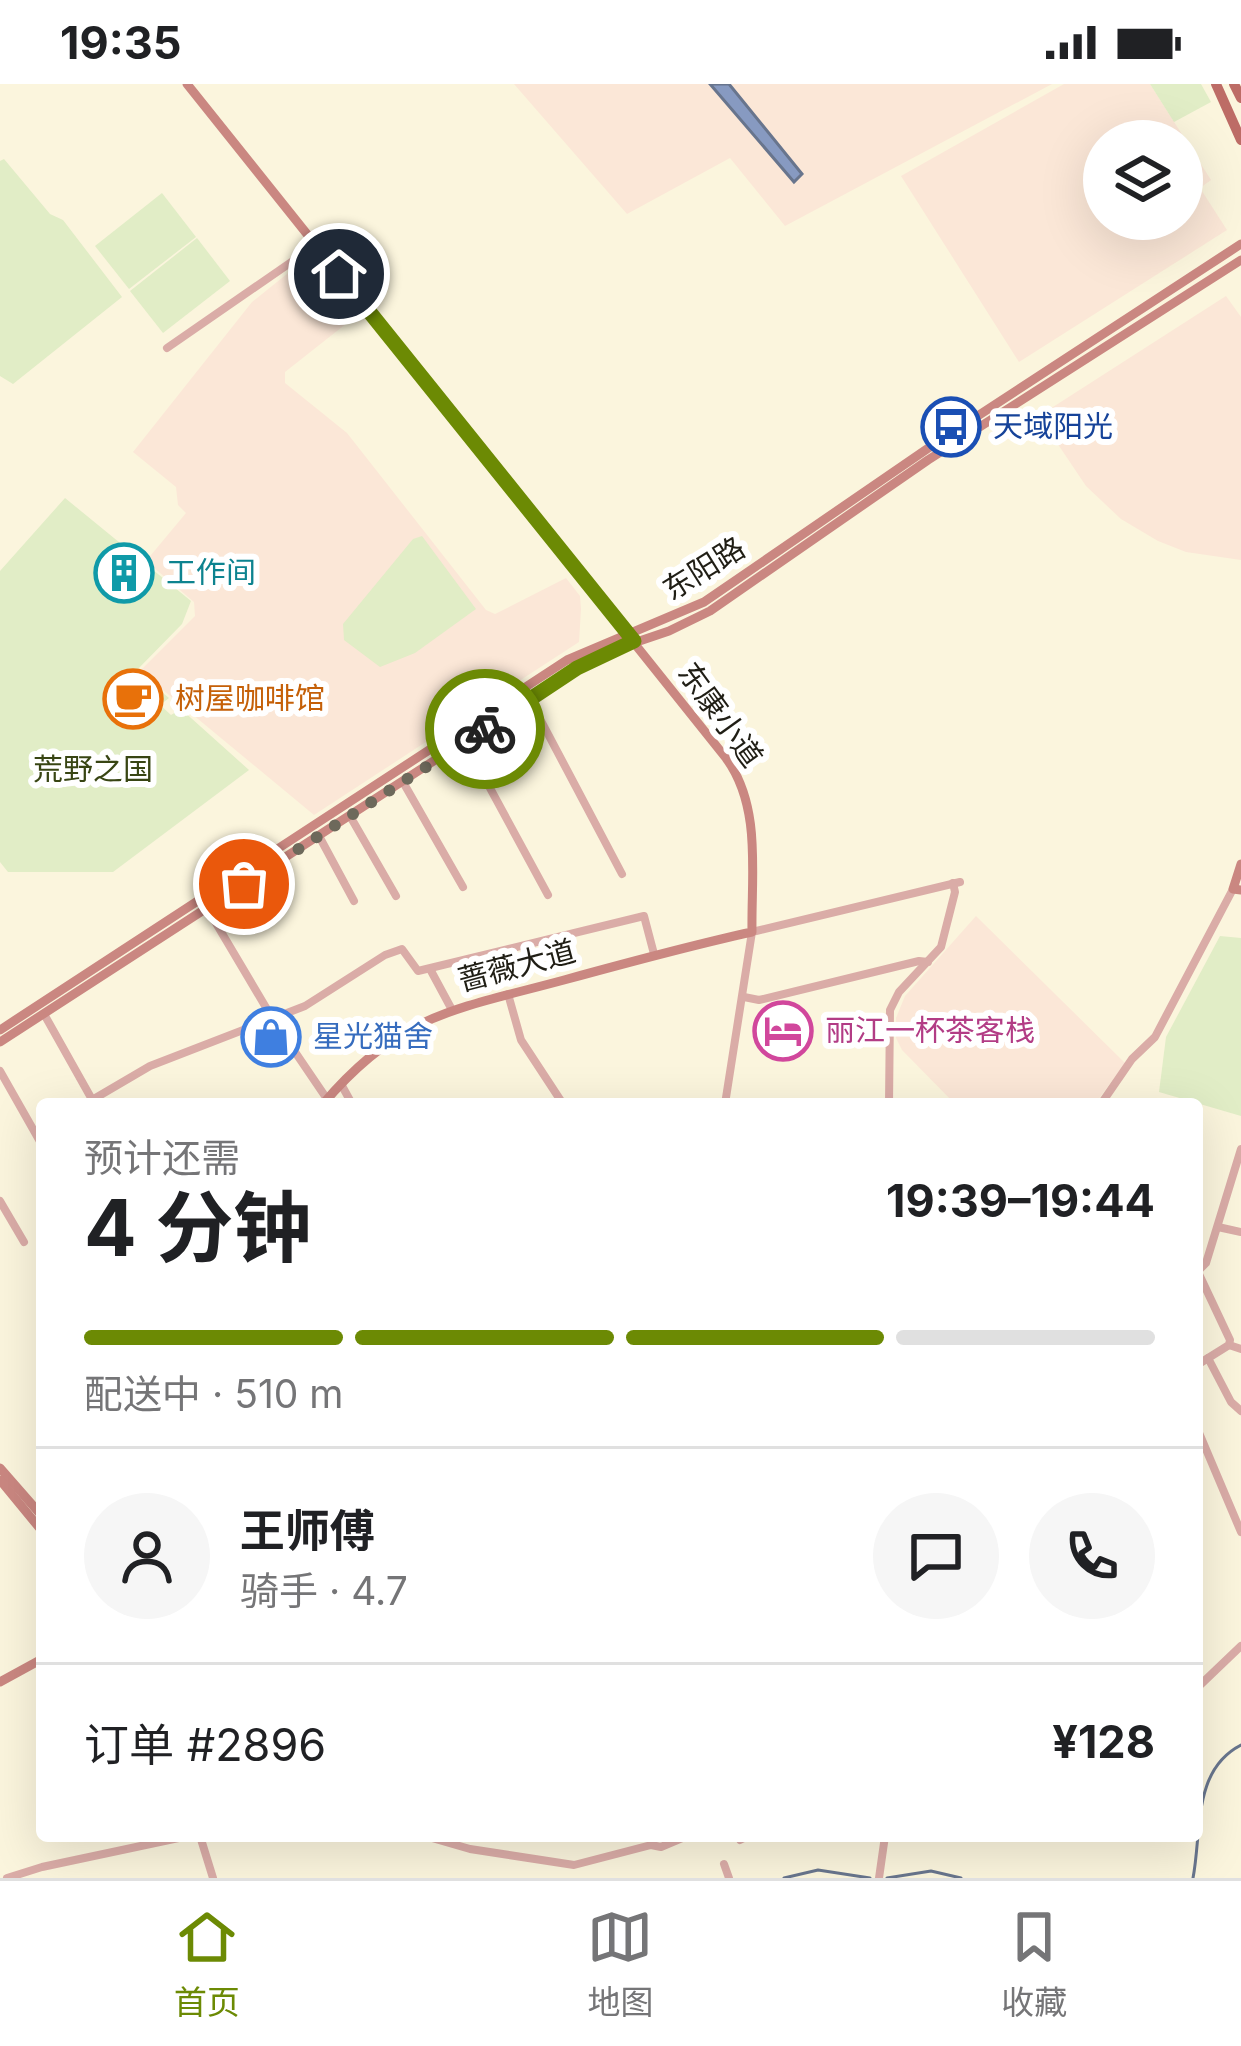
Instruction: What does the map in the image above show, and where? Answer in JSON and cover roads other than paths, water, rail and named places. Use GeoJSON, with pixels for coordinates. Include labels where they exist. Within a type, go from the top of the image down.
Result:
{"type":"FeatureCollection","features":[{"type":"Feature","properties":{"kind":"main road","name":"东康小道"},"geometry":{"type":"LineString","coordinates":[[187,84],[632,638],[743,785],[750,813],[752,932]]}},
{"type":"Feature","properties":{"kind":"main road"},"geometry":{"type":"LineString","coordinates":[[1216,84],[1241,140]]}},
{"type":"Feature","properties":{"kind":"main road"},"geometry":{"type":"LineString","coordinates":[[1234,84],[1241,98]]}},
{"type":"Feature","properties":{"kind":"main road","name":"东阳路"},"geometry":{"type":"LineString","coordinates":[[0,1042],[592,660],[704,602],[927,448],[1241,244]]}},
{"type":"Feature","properties":{"kind":"main road","name":"东阳路"},"geometry":{"type":"LineString","coordinates":[[0,1030],[558,666],[632,638],[669,631],[710,611],[852,511],[1241,260]]}},
{"type":"Feature","properties":{"kind":"main road"},"geometry":{"type":"LineString","coordinates":[[1238,885],[1241,865]]}},
{"type":"Feature","properties":{"kind":"main road","name":"蔷薇大道"},"geometry":{"type":"LineString","coordinates":[[328,1098],[395,1038],[451,1008],[654,953],[752,932]]}},
{"type":"Feature","properties":{"kind":"main road"},"geometry":{"type":"LineString","coordinates":[[0,1468],[36,1509]]}},
{"type":"Feature","properties":{"kind":"main road"},"geometry":{"type":"LineString","coordinates":[[0,1480],[36,1522]]}},
{"type":"Feature","properties":{"kind":"main road"},"geometry":{"type":"LineString","coordinates":[[0,1682],[36,1662]]}},
{"type":"Feature","properties":{"kind":"street"},"geometry":{"type":"LineString","coordinates":[[167,347],[316,245]]}},
{"type":"Feature","properties":{"kind":"street"},"geometry":{"type":"LineString","coordinates":[[530,700],[622,874]]}},
{"type":"Feature","properties":{"kind":"street"},"geometry":{"type":"LineString","coordinates":[[465,742],[548,895]]}},
{"type":"Feature","properties":{"kind":"street"},"geometry":{"type":"LineString","coordinates":[[403,782],[463,887]]}},
{"type":"Feature","properties":{"kind":"street"},"geometry":{"type":"LineString","coordinates":[[350,816],[396,896]]}},
{"type":"Feature","properties":{"kind":"street"},"geometry":{"type":"LineString","coordinates":[[319,836],[353,901]]}},
{"type":"Feature","properties":{"kind":"street"},"geometry":{"type":"LineString","coordinates":[[752,932],[957,882],[945,937],[899,992],[890,1010],[889,1098]]}},
{"type":"Feature","properties":{"kind":"street"},"geometry":{"type":"LineString","coordinates":[[1105,1098],[1132,1059],[1156,1037],[1238,885]]}},
{"type":"Feature","properties":{"kind":"street"},"geometry":{"type":"LineString","coordinates":[[207,908],[323,1098]]}},
{"type":"Feature","properties":{"kind":"street"},"geometry":{"type":"LineString","coordinates":[[99,1098],[150,1066],[305,1006],[385,955],[402,950],[418,971],[644,916],[654,953]]}},
{"type":"Feature","properties":{"kind":"street","name":"东康小道"},"geometry":{"type":"LineString","coordinates":[[726,1098],[752,932]]}},
{"type":"Feature","properties":{"kind":"street"},"geometry":{"type":"LineString","coordinates":[[744,997],[759,1000],[928,962]]}},
{"type":"Feature","properties":{"kind":"street"},"geometry":{"type":"LineString","coordinates":[[430,969],[451,1008]]}},
{"type":"Feature","properties":{"kind":"street"},"geometry":{"type":"LineString","coordinates":[[508,993],[521,1040],[559,1098]]}},
{"type":"Feature","properties":{"kind":"street"},"geometry":{"type":"LineString","coordinates":[[44,1014],[91,1098]]}},
{"type":"Feature","properties":{"kind":"street"},"geometry":{"type":"LineString","coordinates":[[0,1071],[36,1134]]}},
{"type":"Feature","properties":{"kind":"street"},"geometry":{"type":"LineString","coordinates":[[341,1084],[349,1098]]}},
{"type":"Feature","properties":{"kind":"street"},"geometry":{"type":"LineString","coordinates":[[1203,1266],[1241,1148]]}},
{"type":"Feature","properties":{"kind":"street"},"geometry":{"type":"LineString","coordinates":[[0,1201],[24,1242]]}},
{"type":"Feature","properties":{"kind":"street"},"geometry":{"type":"LineString","coordinates":[[1218,1227],[1241,1232]]}},
{"type":"Feature","properties":{"kind":"street"},"geometry":{"type":"LineString","coordinates":[[1203,1283],[1230,1333],[1229,1345]]}},
{"type":"Feature","properties":{"kind":"street"},"geometry":{"type":"LineString","coordinates":[[1229,1345],[1241,1349]]}},
{"type":"Feature","properties":{"kind":"street"},"geometry":{"type":"LineString","coordinates":[[1203,1361],[1229,1345]]}},
{"type":"Feature","properties":{"kind":"street"},"geometry":{"type":"LineString","coordinates":[[1208,1358],[1231,1402],[1241,1411]]}},
{"type":"Feature","properties":{"kind":"street"},"geometry":{"type":"LineString","coordinates":[[1203,1443],[1241,1532]]}},
{"type":"Feature","properties":{"kind":"street"},"geometry":{"type":"LineString","coordinates":[[1203,1681],[1241,1646]]}},
{"type":"Feature","properties":{"kind":"street"},"geometry":{"type":"LineString","coordinates":[[7,1878],[160,1842]]}},
{"type":"Feature","properties":{"kind":"street"},"geometry":{"type":"LineString","coordinates":[[202,1842],[213,1878]]}},
{"type":"Feature","properties":{"kind":"street"},"geometry":{"type":"LineString","coordinates":[[447,1842],[574,1864],[671,1842]]}},
{"type":"Feature","properties":{"kind":"street"},"geometry":{"type":"LineString","coordinates":[[878,1875],[884,1842]]}},
{"type":"Feature","properties":{"kind":"street"},"geometry":{"type":"LineString","coordinates":[[724,1864],[730,1878]]}},
{"type":"Feature","properties":{"kind":"water"},"geometry":{"type":"Polygon","coordinates":[[[710,84],[729,84],[802,174],[794,182],[710,84]]]}},
{"type":"Feature","properties":{"kind":"waterway"},"geometry":{"type":"LineString","coordinates":[[1203,1800],[1214,1770],[1241,1745]]}},
{"type":"Feature","properties":{"kind":"waterway"},"geometry":{"type":"LineString","coordinates":[[1193,1878],[1197,1842]]}},
{"type":"Feature","properties":{"kind":"waterway"},"geometry":{"type":"LineString","coordinates":[[784,1878],[818,1870],[870,1878]]}},
{"type":"Feature","properties":{"kind":"waterway"},"geometry":{"type":"LineString","coordinates":[[887,1878],[931,1871],[961,1878]]}},
{"type":"Feature","properties":{"kind":"place","name":"天域阳光"},"geometry":{"type":"Point","coordinates":[951,427]}},
{"type":"Feature","properties":{"kind":"place","name":"工作间"},"geometry":{"type":"Point","coordinates":[124,573]}},
{"type":"Feature","properties":{"kind":"place","name":"树屋咖啡馆"},"geometry":{"type":"Point","coordinates":[133,699]}},
{"type":"Feature","properties":{"kind":"place","name":"丽江一杯茶客栈"},"geometry":{"type":"Point","coordinates":[783,1031]}},
{"type":"Feature","properties":{"kind":"place","name":"星光猫舍"},"geometry":{"type":"Point","coordinates":[271,1037]}},
{"type":"Feature","properties":{"kind":"park label","name":"荒野之国"},"geometry":{"type":"Point","coordinates":[93,770]}}]}
